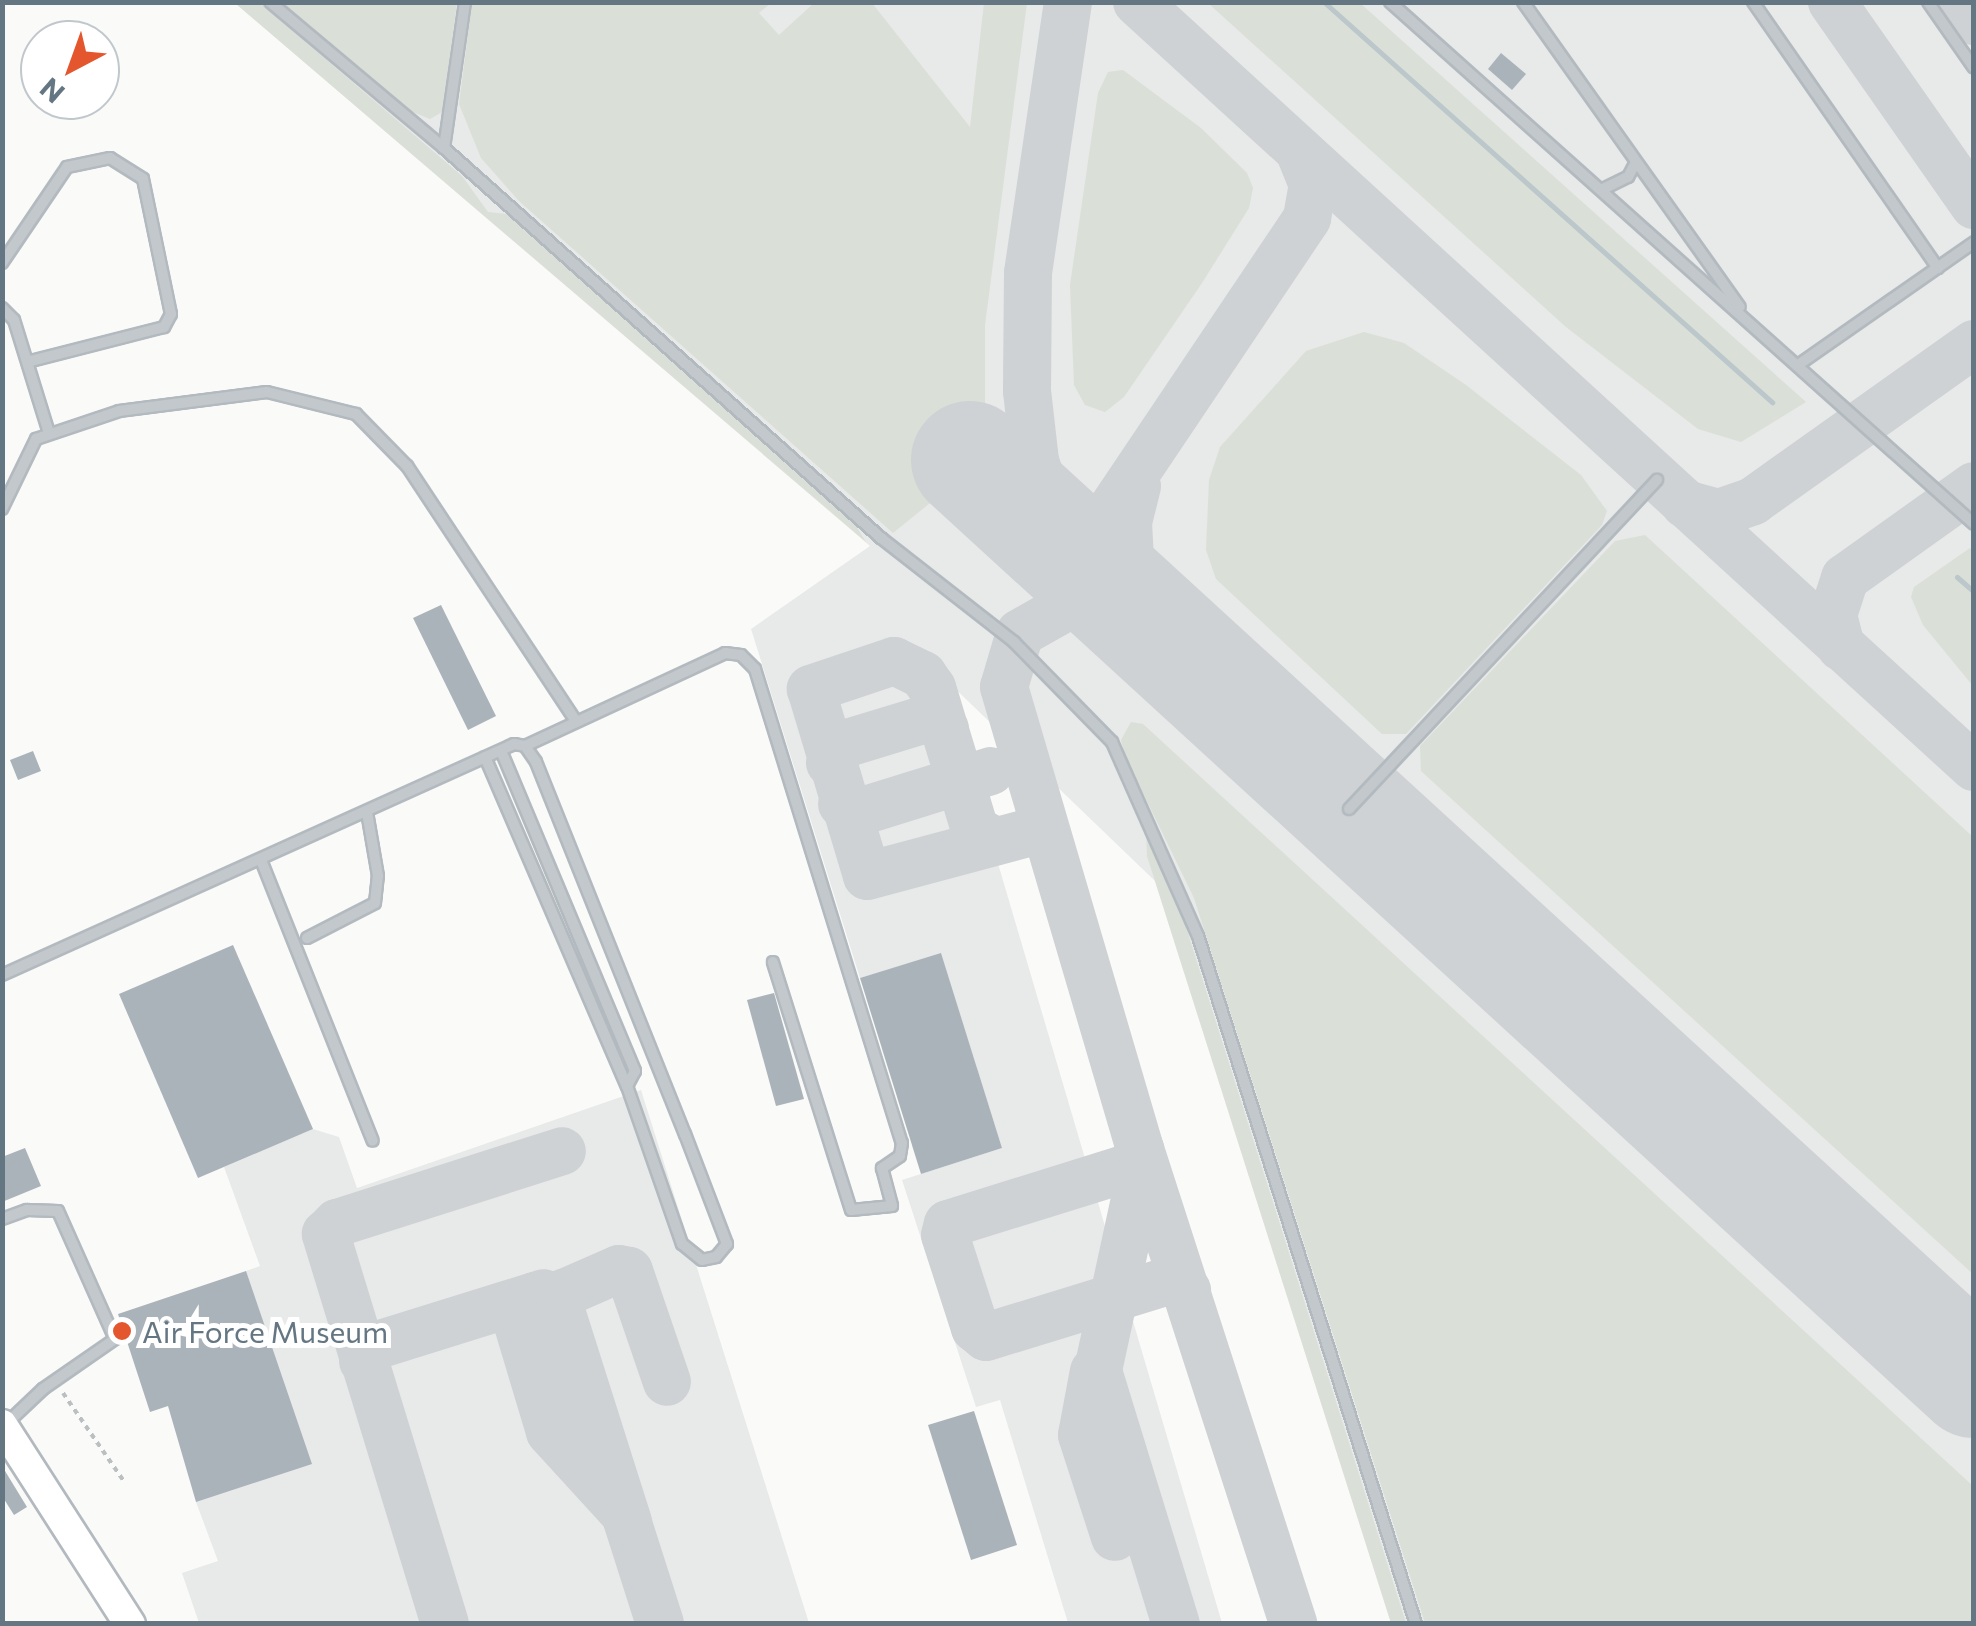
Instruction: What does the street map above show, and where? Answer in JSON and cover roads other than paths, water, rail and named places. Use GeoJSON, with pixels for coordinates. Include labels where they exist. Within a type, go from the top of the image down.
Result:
{"type":"FeatureCollection","features":[{"type":"Feature","properties":{"kind":"street"},"geometry":{"type":"LineString","coordinates":[[3,1426],[130,1624]]}},
{"type":"Feature","properties":{"kind":"lane"},"geometry":{"type":"LineString","coordinates":[[270,2],[444,148],[881,538],[1014,642],[1112,742],[1198,936],[1416,1624]]}},
{"type":"Feature","properties":{"kind":"lane"},"geometry":{"type":"LineString","coordinates":[[444,148],[464,2]]}},
{"type":"Feature","properties":{"kind":"lane"},"geometry":{"type":"LineString","coordinates":[[1390,2],[1974,524]]}},
{"type":"Feature","properties":{"kind":"lane"},"geometry":{"type":"LineString","coordinates":[[1523,2],[1752,324]]}},
{"type":"Feature","properties":{"kind":"lane"},"geometry":{"type":"LineString","coordinates":[[1753,2],[1938,268]]}},
{"type":"Feature","properties":{"kind":"lane"},"geometry":{"type":"LineString","coordinates":[[1928,2],[1974,68]]}},
{"type":"Feature","properties":{"kind":"lane"},"geometry":{"type":"LineString","coordinates":[[2,262],[67,167],[92,157],[110,158],[143,179],[171,314],[164,327],[27,362]]}},
{"type":"Feature","properties":{"kind":"lane"},"geometry":{"type":"LineString","coordinates":[[1602,190],[1618,185],[1636,162]]}},
{"type":"Feature","properties":{"kind":"lane"},"geometry":{"type":"LineString","coordinates":[[1798,365],[1974,242]]}},
{"type":"Feature","properties":{"kind":"lane"},"geometry":{"type":"LineString","coordinates":[[2,308],[14,320],[49,433]]}},
{"type":"Feature","properties":{"kind":"lane"},"geometry":{"type":"LineString","coordinates":[[2,509],[36,439],[119,411],[232,393],[284,394],[356,414],[407,466],[576,721]]}},
{"type":"Feature","properties":{"kind":"lane"},"geometry":{"type":"LineString","coordinates":[[1349,809],[1656,480]]}},
{"type":"Feature","properties":{"kind":"lane"},"geometry":{"type":"LineString","coordinates":[[2,975],[500,750],[525,746],[725,653],[741,655],[755,669],[902,1143],[900,1156],[882,1168],[892,1206],[851,1210],[773,962]]}},
{"type":"Feature","properties":{"kind":"lane"},"geometry":{"type":"LineString","coordinates":[[485,758],[627,1086],[682,1244],[702,1260],[716,1257],[727,1244],[525,746]]}},
{"type":"Feature","properties":{"kind":"lane"},"geometry":{"type":"LineString","coordinates":[[500,750],[636,1071],[636,1080],[627,1086]]}},
{"type":"Feature","properties":{"kind":"lane"},"geometry":{"type":"LineString","coordinates":[[307,938],[375,903],[379,890],[367,812]]}},
{"type":"Feature","properties":{"kind":"lane"},"geometry":{"type":"LineString","coordinates":[[261,860],[373,1140]]}},
{"type":"Feature","properties":{"kind":"lane"},"geometry":{"type":"LineString","coordinates":[[2,1219],[27,1210],[58,1210],[115,1338],[55,1380],[3,1426]]}},
{"type":"Feature","properties":{"kind":"waterway"},"geometry":{"type":"LineString","coordinates":[[1324,2],[1772,402]]}},
{"type":"Feature","properties":{"kind":"waterway"},"geometry":{"type":"LineString","coordinates":[[1957,577],[1974,592]]}},
{"type":"Feature","properties":{"kind":"place","name":"Air Force Museum"},"geometry":{"type":"Point","coordinates":[122,1331]}}]}
